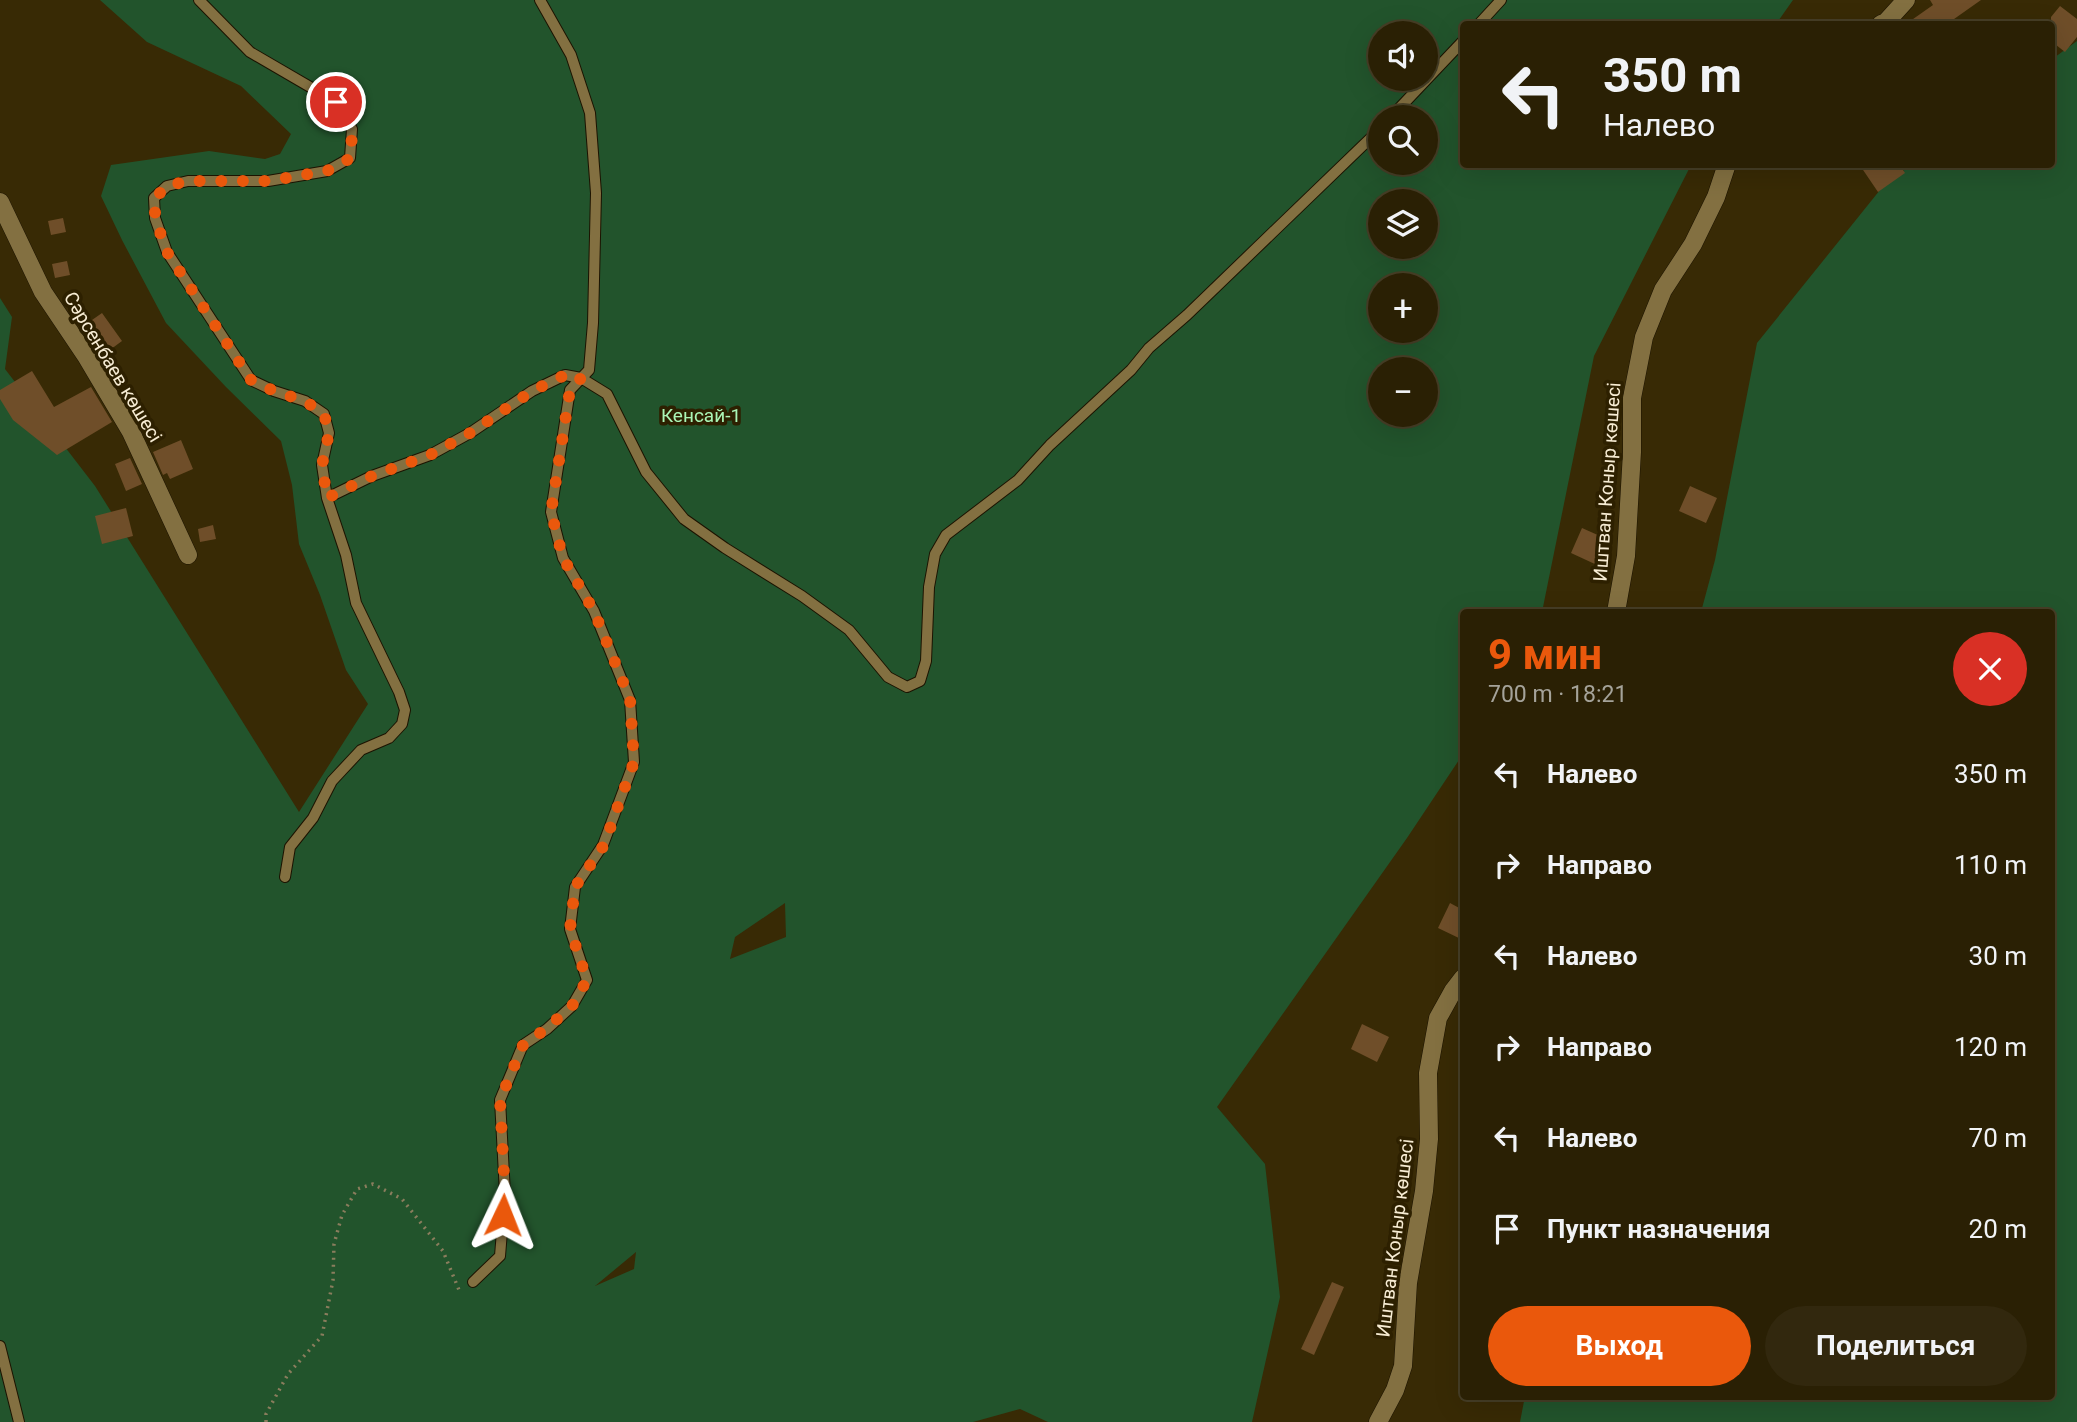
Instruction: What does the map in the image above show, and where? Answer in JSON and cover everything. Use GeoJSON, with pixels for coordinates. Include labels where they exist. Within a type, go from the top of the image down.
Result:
{"type":"FeatureCollection","features":[{"type":"Feature","properties":{"kind":"street"},"geometry":{"type":"LineString","coordinates":[[1887,21],[1906,0]]}},
{"type":"Feature","properties":{"kind":"street","name":"Иштван Коныр көшесі"},"geometry":{"type":"LineString","coordinates":[[1617,609],[1626,556],[1632,398],[1644,337],[1663,290],[1693,244],[1716,197],[1726,168]]}},
{"type":"Feature","properties":{"kind":"street","name":"Сәрсенбаев көшесі"},"geometry":{"type":"LineString","coordinates":[[0,202],[43,292],[86,356],[131,432],[188,555]]}},
{"type":"Feature","properties":{"kind":"street","name":"Иштван Коныр көшесі"},"geometry":{"type":"LineString","coordinates":[[1378,1422],[1395,1390],[1403,1366],[1408,1283],[1424,1191],[1429,1139],[1428,1073],[1438,1018],[1460,982]]}},
{"type":"Feature","properties":{"kind":"lane"},"geometry":{"type":"LineString","coordinates":[[199,0],[250,52],[336,102],[352,128],[351,158],[327,171],[268,181],[188,181],[167,186],[155,198],[155,218],[167,252],[251,380],[305,401],[324,414],[329,433],[322,465],[327,498],[346,555],[356,603],[405,710],[402,724],[389,737],[361,750],[332,781],[313,818],[290,847],[285,877]]}},
{"type":"Feature","properties":{"kind":"lane"},"geometry":{"type":"LineString","coordinates":[[473,1282],[499,1256],[505,1194],[500,1100],[523,1045],[572,1006],[587,980],[570,929],[575,887],[604,845],[634,762],[630,699],[594,611],[563,558],[551,512],[570,390],[589,370],[593,323],[596,193],[590,113],[571,55],[540,0]]}},
{"type":"Feature","properties":{"kind":"lane"},"geometry":{"type":"LineString","coordinates":[[1482,21],[1501,0]]}},
{"type":"Feature","properties":{"kind":"lane"},"geometry":{"type":"LineString","coordinates":[[1402,105],[1460,44]]}},
{"type":"Feature","properties":{"kind":"lane"},"geometry":{"type":"LineString","coordinates":[[327,498],[372,476],[430,455],[470,433],[532,391],[565,375],[581,378],[607,394],[646,472],[684,519],[849,630],[888,677],[907,687],[920,681],[926,661],[934,554],[946,535],[1018,480],[1050,444],[1131,370],[1149,348],[1188,315],[1368,141]]}},
{"type":"Feature","properties":{"kind":"lane"},"geometry":{"type":"LineString","coordinates":[[0,1346],[19,1422]]}},
{"type":"Feature","properties":{"kind":"path"},"geometry":{"type":"LineString","coordinates":[[266,1422],[266,1414],[288,1374],[322,1336],[333,1280],[334,1244],[342,1215],[357,1189],[373,1184],[402,1199],[443,1251],[459,1290],[473,1282]]}},
{"type":"Feature","properties":{"kind":"green space","name":"Кенсай-1"},"geometry":{"type":"Polygon","coordinates":[[[100,0],[1793,0],[1778,21],[1460,21],[1460,168],[1689,168],[1594,356],[1543,609],[1460,609],[1460,758],[1217,1107],[1265,1164],[1280,1297],[1252,1422],[1048,1422],[1020,1409],[973,1422],[0,1422],[0,298],[12,317],[5,369],[95,486],[299,812],[368,704],[346,670],[299,544],[292,485],[281,441],[166,323],[101,196],[111,165],[209,151],[265,159],[280,154],[291,134],[241,86],[147,42],[100,0]],[[785,903],[735,937],[730,959],[786,937],[785,903]],[[636,1252],[595,1286],[634,1269],[636,1252]]]}},
{"type":"Feature","properties":{"kind":"green space"},"geometry":{"type":"Polygon","coordinates":[[[2077,41],[2077,1422],[1520,1422],[1524,1400],[2055,1400],[2055,609],[1702,609],[1715,560],[1757,343],[1884,185],[1907,168],[2055,168],[2055,57],[2077,41]]]}},
{"type":"Feature","properties":{"kind":"building"},"geometry":{"type":"Polygon","coordinates":[[[1930,0],[1981,0],[1951,21],[1910,21],[1933,5],[1930,0]]]}},
{"type":"Feature","properties":{"kind":"building"},"geometry":{"type":"Polygon","coordinates":[[[2060,6],[2077,19],[2077,37],[2065,52],[2055,44],[2055,21],[2051,21],[2060,6]]]}},
{"type":"Feature","properties":{"kind":"building"},"geometry":{"type":"Polygon","coordinates":[[[1862,168],[1902,168],[1905,173],[1878,192],[1862,168]]]}},
{"type":"Feature","properties":{"kind":"building"},"geometry":{"type":"Polygon","coordinates":[[[63,218],[66,232],[51,235],[48,221],[63,218]]]}},
{"type":"Feature","properties":{"kind":"building"},"geometry":{"type":"Polygon","coordinates":[[[67,261],[70,275],[55,278],[52,264],[67,261]]]}},
{"type":"Feature","properties":{"kind":"building"},"geometry":{"type":"Polygon","coordinates":[[[102,313],[122,341],[103,355],[82,327],[102,313]]]}},
{"type":"Feature","properties":{"kind":"building"},"geometry":{"type":"Polygon","coordinates":[[[32,371],[54,407],[91,387],[112,422],[57,455],[13,420],[0,399],[0,390],[32,371]]]}},
{"type":"Feature","properties":{"kind":"building"},"geometry":{"type":"Polygon","coordinates":[[[181,440],[193,469],[170,479],[167,473],[163,475],[153,452],[181,440]]]}},
{"type":"Feature","properties":{"kind":"building"},"geometry":{"type":"Polygon","coordinates":[[[130,458],[142,484],[126,491],[115,464],[130,458]]]}},
{"type":"Feature","properties":{"kind":"building"},"geometry":{"type":"Polygon","coordinates":[[[1690,486],[1717,498],[1706,523],[1679,511],[1690,486]]]}},
{"type":"Feature","properties":{"kind":"building"},"geometry":{"type":"Polygon","coordinates":[[[126,508],[133,536],[102,544],[95,516],[126,508]]]}},
{"type":"Feature","properties":{"kind":"building"},"geometry":{"type":"Polygon","coordinates":[[[213,525],[216,539],[200,542],[198,529],[213,525]]]}},
{"type":"Feature","properties":{"kind":"building"},"geometry":{"type":"Polygon","coordinates":[[[1582,528],[1609,540],[1597,565],[1571,553],[1582,528]]]}},
{"type":"Feature","properties":{"kind":"building"},"geometry":{"type":"Polygon","coordinates":[[[1450,903],[1460,908],[1460,939],[1438,928],[1450,903]]]}},
{"type":"Feature","properties":{"kind":"building"},"geometry":{"type":"Polygon","coordinates":[[[1362,1024],[1389,1037],[1377,1062],[1351,1049],[1362,1024]]]}},
{"type":"Feature","properties":{"kind":"building"},"geometry":{"type":"Polygon","coordinates":[[[1332,1282],[1344,1287],[1314,1355],[1301,1349],[1332,1282]]]}},
{"type":"Feature","properties":{"kind":"route"},"geometry":{"type":"LineString","coordinates":[[336,102],[352,128],[351,158],[327,171],[268,181],[188,181],[167,186],[155,198],[155,218],[167,252],[251,380],[305,401],[324,414],[329,433],[322,465],[327,498],[372,476],[430,455],[470,433],[532,391],[565,375],[581,378],[570,390],[551,512],[563,558],[594,611],[630,699],[634,762],[604,845],[575,887],[570,929],[587,980],[572,1006],[523,1045],[500,1100],[505,1194],[503,1215]]}}]}
